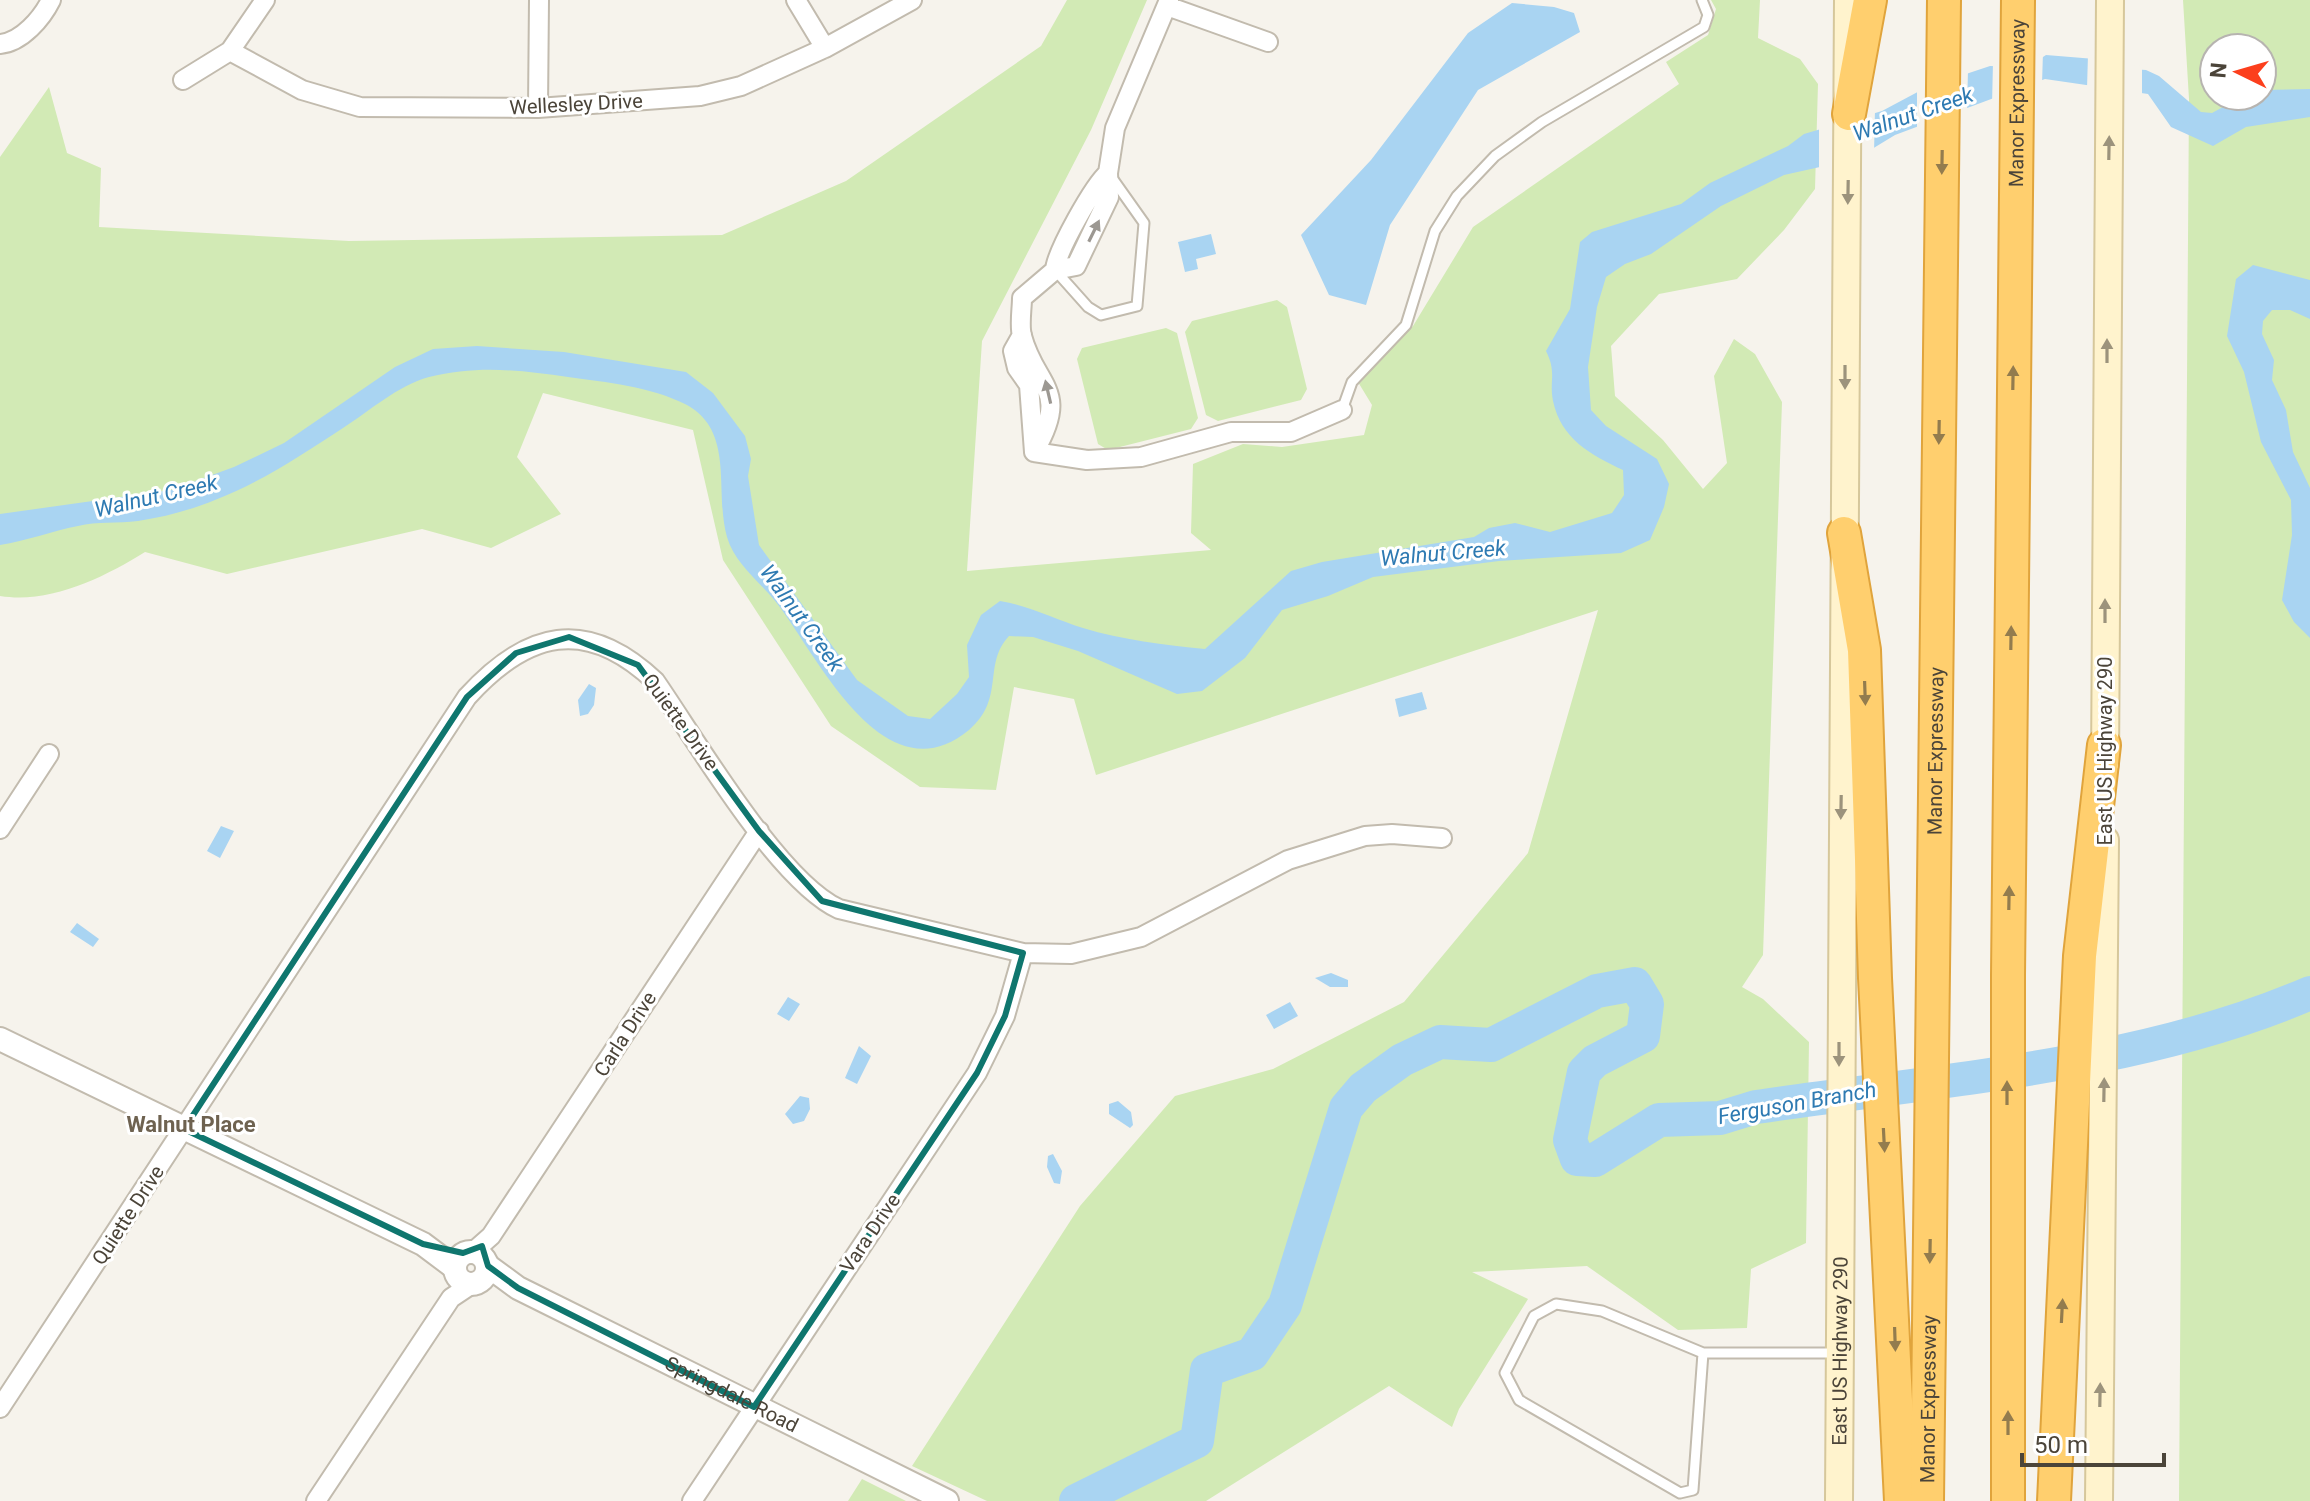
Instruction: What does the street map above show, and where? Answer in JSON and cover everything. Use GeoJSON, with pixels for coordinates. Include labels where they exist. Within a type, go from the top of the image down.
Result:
{"type":"FeatureCollection","features":[{"type":"Feature","properties":{"kind":"highway","name":"Manor Expressway"},"geometry":{"type":"LineString","coordinates":[[1927,1501],[1944,0]]}},
{"type":"Feature","properties":{"kind":"highway","name":"Manor Expressway"},"geometry":{"type":"LineString","coordinates":[[2008,1501],[2008,976],[2018,0]]}},
{"type":"Feature","properties":{"kind":"highway"},"geometry":{"type":"LineString","coordinates":[[1849,114],[1859,2]]}},
{"type":"Feature","properties":{"kind":"highway"},"geometry":{"type":"LineString","coordinates":[[1844,533],[1864,650],[1875,978],[1901,1501]]}},
{"type":"Feature","properties":{"kind":"highway"},"geometry":{"type":"LineString","coordinates":[[2054,1501],[2068,1174],[2093,952],[2104,745]]}},
{"type":"Feature","properties":{"kind":"main road","name":"East US Highway 290"},"geometry":{"type":"LineString","coordinates":[[2104,745],[2110,0]]}},
{"type":"Feature","properties":{"kind":"main road","name":"East US Highway 290"},"geometry":{"type":"LineString","coordinates":[[1839,1501],[1838,1185],[1849,114]]}},
{"type":"Feature","properties":{"kind":"main road"},"geometry":{"type":"LineString","coordinates":[[2093,952],[2103,1168],[2099,1501]]}},
{"type":"Feature","properties":{"kind":"street"},"geometry":{"type":"LineString","coordinates":[[0,44],[9,43],[43,17],[51,0]]}},
{"type":"Feature","properties":{"kind":"street"},"geometry":{"type":"LineString","coordinates":[[183,80],[230,51],[265,0]]}},
{"type":"Feature","properties":{"kind":"street"},"geometry":{"type":"LineString","coordinates":[[538,108],[539,0]]}},
{"type":"Feature","properties":{"kind":"street"},"geometry":{"type":"LineString","coordinates":[[796,0],[825,48]]}},
{"type":"Feature","properties":{"kind":"street","name":"Wellesley Drive"},"geometry":{"type":"LineString","coordinates":[[230,51],[302,90],[360,107],[538,108],[700,96],[741,86],[825,48],[912,0]]}},
{"type":"Feature","properties":{"kind":"street"},"geometry":{"type":"LineString","coordinates":[[1268,42],[1168,3],[1115,128],[1108,173],[1095,185],[1081,218],[1056,254],[1055,270],[1022,298],[1022,335],[1013,351],[1017,368],[1029,385],[1034,452],[1087,460],[1141,457],[1231,432],[1291,432],[1342,410]]}},
{"type":"Feature","properties":{"kind":"street","name":"Quiette Drive"},"geometry":{"type":"LineString","coordinates":[[0,1408],[467,697],[490,672],[516,653],[543,642],[569,637],[619,652],[638,665],[655,681],[759,831],[797,879],[822,901],[839,909],[1023,953],[1071,954],[1141,937],[1288,860],[1365,836],[1442,838]]}},
{"type":"Feature","properties":{"kind":"street"},"geometry":{"type":"LineString","coordinates":[[0,829],[49,754]]}},
{"type":"Feature","properties":{"kind":"street","name":"Carla Drive"},"geometry":{"type":"LineString","coordinates":[[472,1267],[759,831]]}},
{"type":"Feature","properties":{"kind":"street","name":"Vara Drive"},"geometry":{"type":"LineString","coordinates":[[692,1501],[977,1073],[1005,1016],[1023,953]]}},
{"type":"Feature","properties":{"kind":"street","name":"Springdale Road"},"geometry":{"type":"LineString","coordinates":[[0,1039],[518,1288],[947,1501]]}},
{"type":"Feature","properties":{"kind":"street"},"geometry":{"type":"LineString","coordinates":[[316,1501],[472,1267]]}},
{"type":"Feature","properties":{"kind":"lane"},"geometry":{"type":"LineString","coordinates":[[1342,410],[1352,382],[1406,325],[1435,231],[1457,196],[1495,156],[1542,122],[1704,27],[1708,15],[1702,0]]}},
{"type":"Feature","properties":{"kind":"lane"},"geometry":{"type":"LineString","coordinates":[[1055,270],[1088,307],[1101,315],[1137,306],[1144,223],[1108,173]]}},
{"type":"Feature","properties":{"kind":"lane"},"geometry":{"type":"LineString","coordinates":[[1703,1353],[1693,1490],[1680,1493],[1519,1400],[1505,1373],[1534,1316],[1556,1304],[1602,1311],[1703,1353],[1838,1353]]}},
{"type":"Feature","properties":{"kind":"highlighted area"},"geometry":{"type":"Polygon","coordinates":[[[569,637],[638,665],[759,831],[822,901],[1023,953],[1005,1016],[977,1073],[754,1407],[518,1288],[488,1266],[482,1246],[463,1253],[423,1244],[184,1129],[467,697],[516,653],[569,637]]]}},
{"type":"Feature","properties":{"kind":"green space"},"geometry":{"type":"Polygon","coordinates":[[[1067,0],[1147,0],[1091,130],[982,341],[967,571],[1211,550],[1191,533],[1193,464],[1243,444],[1282,447],[1364,435],[1372,405],[1358,382],[1413,326],[1473,227],[1679,84],[1666,62],[1708,35],[1716,9],[1711,0],[1760,0],[1758,38],[1800,59],[1818,84],[1815,189],[1784,230],[1737,279],[1659,294],[1611,346],[1615,396],[1663,440],[1703,489],[1727,463],[1714,376],[1734,339],[1755,354],[1782,402],[1763,955],[1742,987],[1763,999],[1809,1042],[1806,1243],[1751,1269],[1747,1328],[1678,1330],[1587,1266],[1472,1272],[1528,1299],[1459,1409],[1452,1427],[1389,1386],[1206,1501],[987,1501],[912,1466],[1080,1206],[1175,1096],[1273,1069],[1404,1002],[1528,853],[1598,610],[1096,775],[1074,699],[1014,687],[996,790],[920,787],[831,726],[723,560],[693,430],[543,393],[517,457],[561,514],[491,548],[422,529],[227,574],[145,552],[76,587],[38,596],[0,596],[0,157],[49,87],[67,153],[101,168],[99,227],[349,241],[722,235],[846,181],[1041,46],[1067,0]]]}},
{"type":"Feature","properties":{"kind":"green space"},"geometry":{"type":"Polygon","coordinates":[[[2183,0],[2310,0],[2310,1501],[2179,1501],[2189,99],[2183,0]]]}},
{"type":"Feature","properties":{"kind":"green space"},"geometry":{"type":"Polygon","coordinates":[[[1277,300],[1287,307],[1307,389],[1301,400],[1218,421],[1206,415],[1185,332],[1192,321],[1277,300]]]}},
{"type":"Feature","properties":{"kind":"green space"},"geometry":{"type":"Polygon","coordinates":[[[1166,328],[1177,333],[1198,418],[1191,429],[1108,450],[1098,444],[1077,359],[1082,348],[1166,328]]]}},
{"type":"Feature","properties":{"kind":"green space"},"geometry":{"type":"Polygon","coordinates":[[[862,1479],[906,1501],[848,1501],[862,1479]]]}},
{"type":"Feature","properties":{"kind":"water"},"geometry":{"type":"Polygon","coordinates":[[[1512,3],[1554,7],[1574,13],[1580,32],[1478,90],[1390,225],[1366,305],[1329,295],[1301,235],[1371,160],[1468,33],[1512,3]]]}},
{"type":"Feature","properties":{"kind":"water","name":"Walnut Creek"},"geometry":{"type":"Polygon","coordinates":[[[2046,55],[2095,59],[2116,68],[2146,70],[2159,76],[2198,112],[2278,112],[2278,90],[2310,89],[2310,117],[2246,127],[2213,146],[2171,127],[2148,94],[2045,79],[1895,135],[1872,149],[1820,167],[1784,175],[1721,206],[1651,254],[1625,264],[1606,277],[1597,307],[1588,367],[1591,410],[1606,426],[1657,459],[1669,484],[1664,507],[1650,540],[1621,553],[1499,561],[1373,577],[1328,596],[1282,610],[1245,658],[1202,691],[1177,694],[1078,651],[1033,637],[1009,636],[997,658],[987,706],[969,730],[938,747],[910,747],[883,735],[858,714],[835,687],[779,606],[736,556],[727,537],[717,446],[711,429],[701,415],[672,398],[643,389],[533,372],[481,370],[429,377],[395,392],[265,477],[206,504],[130,522],[85,524],[0,545],[0,514],[171,490],[234,467],[284,443],[395,367],[433,349],[477,346],[564,352],[686,372],[713,393],[745,436],[751,459],[748,476],[759,545],[857,680],[908,716],[930,719],[957,694],[969,677],[967,645],[981,615],[1000,601],[1113,636],[1205,649],[1291,571],[1322,562],[1474,537],[1489,528],[1515,523],[1550,532],[1612,513],[1624,495],[1623,470],[1589,452],[1563,426],[1553,401],[1552,371],[1546,351],[1570,309],[1580,242],[1592,232],[1681,204],[1710,183],[1788,146],[1804,134],[1882,111],[1927,87],[1990,66],[2028,67],[2046,55]]]}},
{"type":"Feature","properties":{"kind":"water"},"geometry":{"type":"Polygon","coordinates":[[[1211,234],[1216,254],[1196,259],[1198,269],[1185,272],[1178,242],[1211,234]]]}},
{"type":"Feature","properties":{"kind":"water"},"geometry":{"type":"Polygon","coordinates":[[[2253,265],[2310,280],[2310,319],[2290,310],[2272,310],[2263,321],[2262,334],[2274,360],[2272,380],[2286,410],[2293,452],[2310,488],[2310,638],[2294,622],[2282,600],[2292,535],[2291,500],[2261,442],[2244,372],[2227,336],[2236,279],[2253,265]]]}},
{"type":"Feature","properties":{"kind":"water"},"geometry":{"type":"Polygon","coordinates":[[[589,684],[596,688],[594,705],[588,714],[580,716],[578,700],[589,684]]]}},
{"type":"Feature","properties":{"kind":"water"},"geometry":{"type":"Polygon","coordinates":[[[1422,692],[1427,709],[1399,717],[1395,699],[1422,692]]]}},
{"type":"Feature","properties":{"kind":"water"},"geometry":{"type":"Polygon","coordinates":[[[221,826],[234,831],[220,858],[207,851],[221,826]]]}},
{"type":"Feature","properties":{"kind":"water"},"geometry":{"type":"Polygon","coordinates":[[[77,923],[99,939],[93,947],[70,932],[77,923]]]}},
{"type":"Feature","properties":{"kind":"water"},"geometry":{"type":"Polygon","coordinates":[[[1331,973],[1348,980],[1348,987],[1330,987],[1315,978],[1331,973]]]}},
{"type":"Feature","properties":{"kind":"water"},"geometry":{"type":"Polygon","coordinates":[[[788,997],[800,1004],[789,1021],[777,1014],[788,997]]]}},
{"type":"Feature","properties":{"kind":"water"},"geometry":{"type":"Polygon","coordinates":[[[1290,1002],[1298,1016],[1274,1029],[1266,1015],[1290,1002]]]}},
{"type":"Feature","properties":{"kind":"water"},"geometry":{"type":"Polygon","coordinates":[[[859,1046],[871,1056],[857,1084],[845,1078],[859,1046]]]}},
{"type":"Feature","properties":{"kind":"water"},"geometry":{"type":"Polygon","coordinates":[[[800,1096],[809,1098],[810,1109],[804,1121],[793,1124],[785,1114],[800,1096]]]}},
{"type":"Feature","properties":{"kind":"water"},"geometry":{"type":"Polygon","coordinates":[[[1118,1101],[1131,1112],[1133,1125],[1130,1128],[1109,1114],[1109,1104],[1118,1101]]]}},
{"type":"Feature","properties":{"kind":"water"},"geometry":{"type":"Polygon","coordinates":[[[1053,1154],[1062,1171],[1060,1184],[1054,1183],[1047,1167],[1048,1156],[1053,1154]]]}},
{"type":"Feature","properties":{"kind":"pier"},"geometry":{"type":"Polygon","coordinates":[[[2043,52],[2042,84],[1992,105],[1993,62],[2027,63],[2043,52]]]}},
{"type":"Feature","properties":{"kind":"pier"},"geometry":{"type":"Polygon","coordinates":[[[2088,55],[2117,64],[2142,66],[2142,97],[2087,88],[2088,55]]]}},
{"type":"Feature","properties":{"kind":"pier"},"geometry":{"type":"Polygon","coordinates":[[[1968,69],[1967,114],[1917,131],[1917,88],[1968,69]]]}},
{"type":"Feature","properties":{"kind":"pier"},"geometry":{"type":"Polygon","coordinates":[[[1875,109],[1874,153],[1819,172],[1819,126],[1875,109]]]}},
{"type":"Feature","properties":{"kind":"waterway","name":"Ferguson Branch"},"geometry":{"type":"LineString","coordinates":[[1076,1501],[1197,1441],[1207,1370],[1252,1354],[1285,1305],[1346,1108],[1363,1088],[1402,1060],[1440,1042],[1491,1045],[1597,991],[1635,984],[1647,1004],[1643,1036],[1595,1061],[1584,1072],[1570,1140],[1577,1159],[1595,1160],[1659,1120],[1720,1118],[1756,1107],[1967,1078],[2109,1054],[2245,1018],[2310,993]]}},
{"type":"Feature","properties":{"kind":"district","name":"Walnut Place"},"geometry":{"type":"Point","coordinates":[191,1124]}}]}
